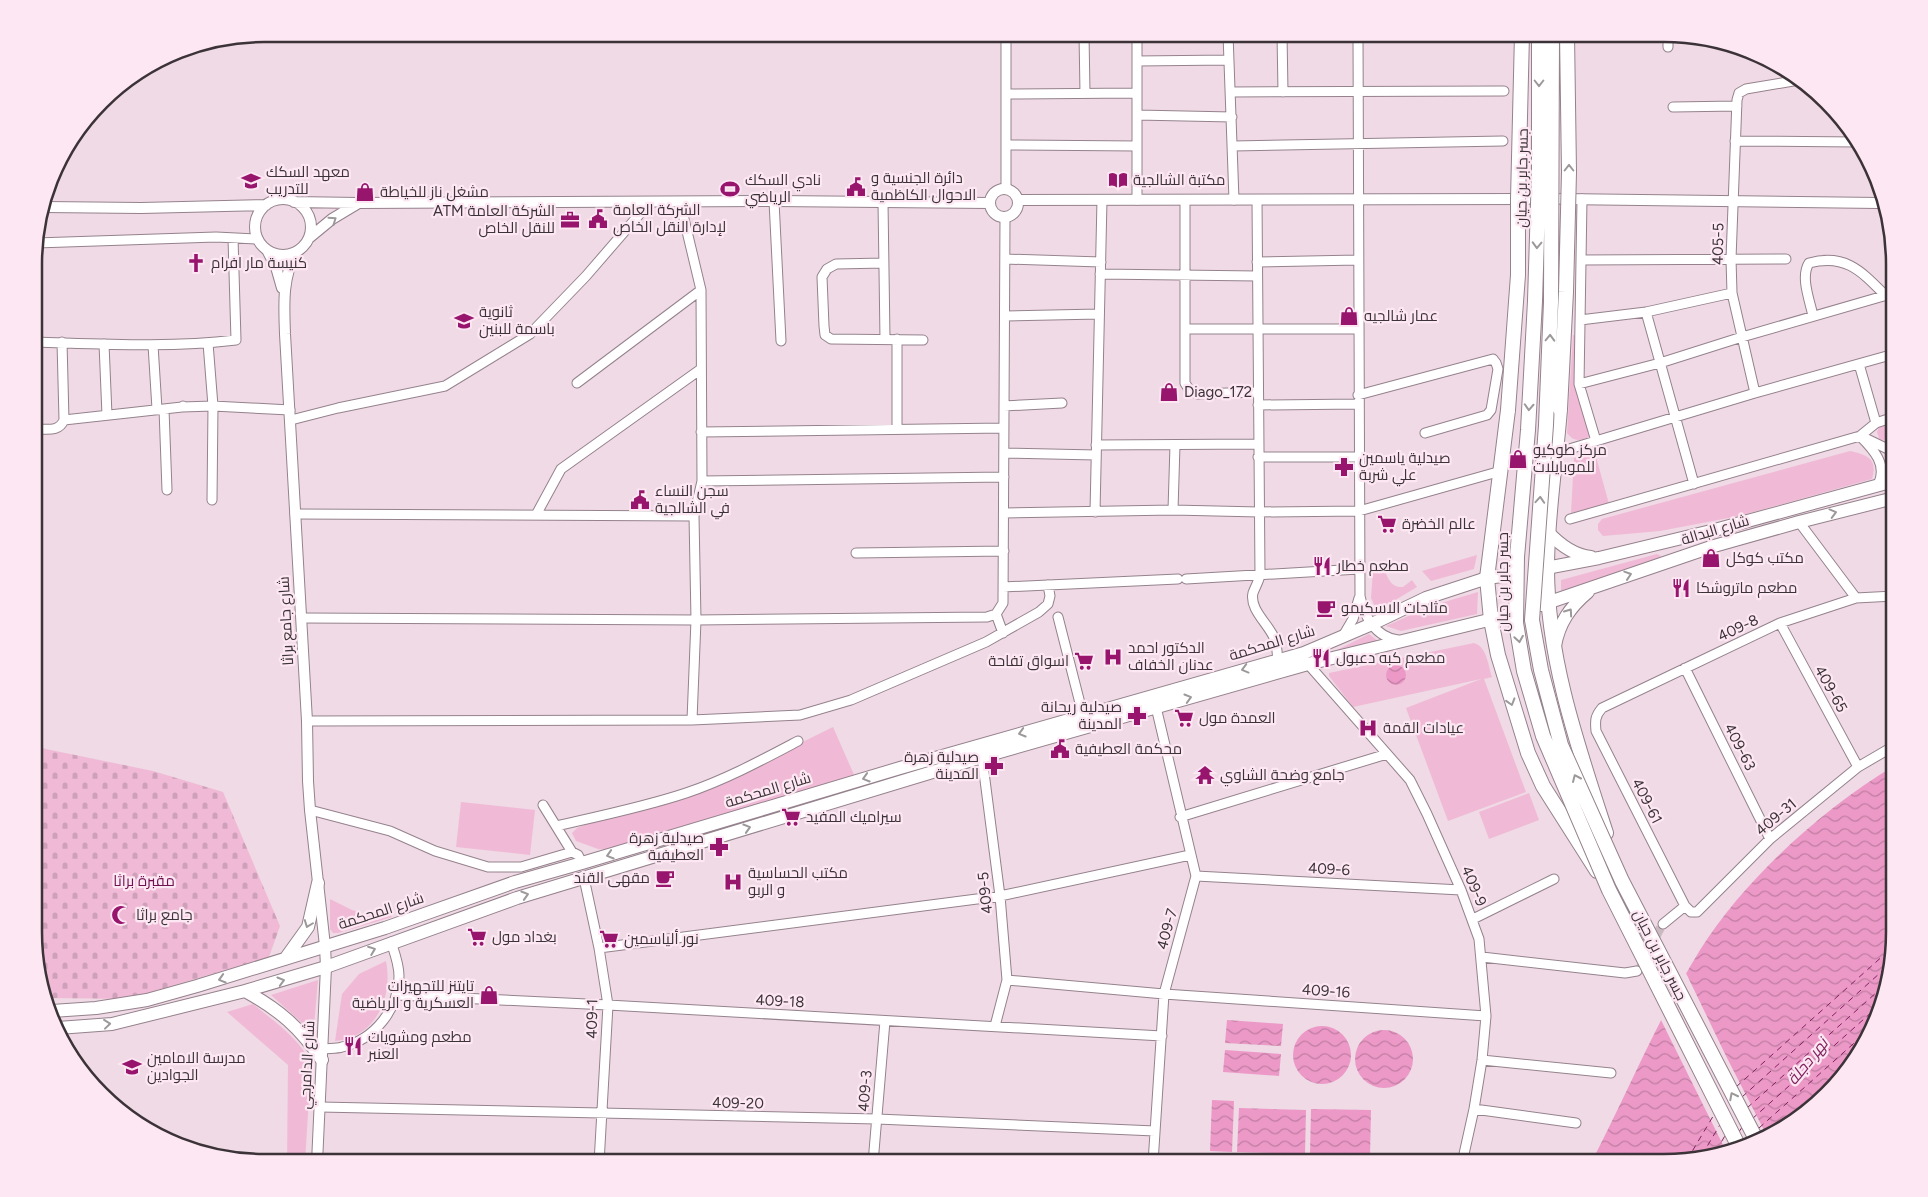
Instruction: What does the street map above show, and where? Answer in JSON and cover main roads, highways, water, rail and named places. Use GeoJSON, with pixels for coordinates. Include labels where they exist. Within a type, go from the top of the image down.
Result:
{"type":"FeatureCollection","features":[{"type":"Feature","properties":{"kind":"main road"},"geometry":{"type":"LineString","coordinates":[[1522,42],[1518,275],[1502,471],[1487,578],[1491,620],[1498,655],[1521,732],[1543,786],[1609,890]]}},
{"type":"Feature","properties":{"kind":"main road","name":"جسر جابر بن حيان"},"geometry":{"type":"LineString","coordinates":[[1539,42],[1539,171],[1535,301],[1528,430],[1517,557],[1516,623],[1524,671],[1543,736],[1609,890],[1737,1142]]}},
{"type":"Feature","properties":{"kind":"main road","name":"جسر جابر بن حيان"},"geometry":{"type":"LineString","coordinates":[[1552,42],[1551,302],[1546,425],[1532,620],[1541,670],[1556,731],[1622,881],[1754,1135]]}},
{"type":"Feature","properties":{"kind":"main road"},"geometry":{"type":"LineString","coordinates":[[1567,42],[1569,172],[1566,292],[1560,409],[1544,569],[1545,604],[1568,711],[1622,881]]}},
{"type":"Feature","properties":{"kind":"main road","name":"شارع البدالة"},"geometry":{"type":"LineString","coordinates":[[1544,569],[1711,531],[1886,483]]}},
{"type":"Feature","properties":{"kind":"main road","name":"شارع البدالة"},"geometry":{"type":"LineString","coordinates":[[1545,604],[1714,546],[1886,500]]}},
{"type":"Feature","properties":{"kind":"main road"},"geometry":{"type":"LineString","coordinates":[[1548,532],[1565,548],[1576,553],[1599,558]]}},
{"type":"Feature","properties":{"kind":"main road","name":"شارع المحكمة"},"geometry":{"type":"LineString","coordinates":[[57,1011],[96,1008],[147,1000],[385,928],[515,882],[900,768],[1304,653],[1372,624],[1426,598],[1487,578],[1509,574]]}},
{"type":"Feature","properties":{"kind":"main road"},"geometry":{"type":"LineString","coordinates":[[1555,648],[1557,635],[1568,612],[1576,602],[1598,585]]}},
{"type":"Feature","properties":{"kind":"main road","name":"شارع المحكمة"},"geometry":{"type":"LineString","coordinates":[[64,1028],[112,1024],[245,991],[326,968],[391,942],[518,898],[982,757],[1308,664],[1509,615]]}},
{"type":"Feature","properties":{"kind":"main road"},"geometry":{"type":"LineString","coordinates":[[285,959],[308,928],[318,883]]}},
{"type":"Feature","properties":{"kind":"main road"},"geometry":{"type":"LineString","coordinates":[[245,991],[289,1019],[322,1055]]}},
{"type":"Feature","properties":{"kind":"water"},"geometry":{"type":"Polygon","coordinates":[[[1396,665],[1403,668],[1406,675],[1403,682],[1396,685],[1389,682],[1386,675],[1389,668],[1396,665]]]}},
{"type":"Feature","properties":{"kind":"water","name":"نهر دجلة"},"geometry":{"type":"Polygon","coordinates":[[[1886,771],[1886,932],[1884,961],[1878,990],[1869,1017],[1856,1043],[1840,1067],[1810,1099],[1787,1117],[1761,1132],[1735,1143],[1692,1153],[1595,1155],[1670,1002],[1700,950],[1718,924],[1762,872],[1787,848],[1813,824],[1886,771]]]}},
{"type":"Feature","properties":{"kind":"water"},"geometry":{"type":"Polygon","coordinates":[[[1227,1020],[1283,1024],[1281,1046],[1225,1043],[1227,1020]]]}},
{"type":"Feature","properties":{"kind":"water"},"geometry":{"type":"Polygon","coordinates":[[[1316,1026],[1328,1026],[1343,1034],[1351,1049],[1351,1061],[1343,1076],[1328,1084],[1316,1084],[1301,1076],[1293,1061],[1293,1049],[1301,1034],[1316,1026]]]}},
{"type":"Feature","properties":{"kind":"water"},"geometry":{"type":"Polygon","coordinates":[[[1378,1030],[1390,1030],[1405,1038],[1413,1053],[1413,1065],[1405,1080],[1390,1088],[1378,1088],[1363,1080],[1355,1065],[1355,1053],[1363,1038],[1378,1030]]]}},
{"type":"Feature","properties":{"kind":"water"},"geometry":{"type":"Polygon","coordinates":[[[1225,1050],[1281,1054],[1279,1076],[1223,1072],[1225,1050]]]}},
{"type":"Feature","properties":{"kind":"water"},"geometry":{"type":"Polygon","coordinates":[[[1212,1100],[1234,1101],[1232,1152],[1210,1151],[1212,1100]]]}},
{"type":"Feature","properties":{"kind":"water"},"geometry":{"type":"Polygon","coordinates":[[[1239,1108],[1306,1110],[1305,1154],[1237,1152],[1239,1108]]]}},
{"type":"Feature","properties":{"kind":"water"},"geometry":{"type":"Polygon","coordinates":[[[1311,1109],[1371,1110],[1370,1155],[1310,1154],[1311,1109]]]}},
{"type":"Feature","properties":{"kind":"tunnel"},"geometry":{"type":"LineString","coordinates":[[1637,971],[1642,966],[1663,924]]}},
{"type":"Feature","properties":{"kind":"place","name":"مكتبة الشالجية"},"geometry":{"type":"Point","coordinates":[1118,180]}},
{"type":"Feature","properties":{"kind":"place","name":"معهد السكك للتدريب"},"geometry":{"type":"Point","coordinates":[251,181]}},
{"type":"Feature","properties":{"kind":"place","name":"دائرة الجنسية و الاحوال الكاظمية"},"geometry":{"type":"Point","coordinates":[856,187]}},
{"type":"Feature","properties":{"kind":"place","name":"نادي السكك الرياضي"},"geometry":{"type":"Point","coordinates":[730,189]}},
{"type":"Feature","properties":{"kind":"place","name":"مشغل ناز للخياطة"},"geometry":{"type":"Point","coordinates":[365,192]}},
{"type":"Feature","properties":{"kind":"place","name":"الشركة العامة لإدارة النقل الخاص"},"geometry":{"type":"Point","coordinates":[598,219]}},
{"type":"Feature","properties":{"kind":"place","name":"ATM الشركة العامة للنقل الخاص"},"geometry":{"type":"Point","coordinates":[570,220]}},
{"type":"Feature","properties":{"kind":"place","name":"كنيسة مار افرام"},"geometry":{"type":"Point","coordinates":[196,263]}},
{"type":"Feature","properties":{"kind":"place","name":"عمار شالجيه"},"geometry":{"type":"Point","coordinates":[1349,316]}},
{"type":"Feature","properties":{"kind":"place","name":"ثانوية باسمة للبنين"},"geometry":{"type":"Point","coordinates":[464,321]}},
{"type":"Feature","properties":{"kind":"place","name":"Diago_172"},"geometry":{"type":"Point","coordinates":[1169,392]}},
{"type":"Feature","properties":{"kind":"place","name":"مركز طوكيو للموبايلات"},"geometry":{"type":"Point","coordinates":[1518,459]}},
{"type":"Feature","properties":{"kind":"place","name":"صيدلية ياسمين علي شربة"},"geometry":{"type":"Point","coordinates":[1344,467]}},
{"type":"Feature","properties":{"kind":"place","name":"سجن النساء في الشالجية"},"geometry":{"type":"Point","coordinates":[640,500]}},
{"type":"Feature","properties":{"kind":"place","name":"عالم الخضرة"},"geometry":{"type":"Point","coordinates":[1387,524]}},
{"type":"Feature","properties":{"kind":"place","name":"مكتب كوكل"},"geometry":{"type":"Point","coordinates":[1711,558]}},
{"type":"Feature","properties":{"kind":"place","name":"مطعم خطار"},"geometry":{"type":"Point","coordinates":[1322,566]}},
{"type":"Feature","properties":{"kind":"place","name":"مطعم ماتروشكا"},"geometry":{"type":"Point","coordinates":[1681,588]}},
{"type":"Feature","properties":{"kind":"place","name":"مثلجات الاسكيمو"},"geometry":{"type":"Point","coordinates":[1326,608]}},
{"type":"Feature","properties":{"kind":"place","name":"الدكتور احمد عدنان الخفاف"},"geometry":{"type":"Point","coordinates":[1113,657]}},
{"type":"Feature","properties":{"kind":"place","name":"مطعم كبه دعبول"},"geometry":{"type":"Point","coordinates":[1321,658]}},
{"type":"Feature","properties":{"kind":"place","name":"اسواق تفاحة"},"geometry":{"type":"Point","coordinates":[1084,661]}},
{"type":"Feature","properties":{"kind":"place","name":"صيدلية ريحانة المدينة"},"geometry":{"type":"Point","coordinates":[1137,716]}},
{"type":"Feature","properties":{"kind":"place","name":"العمدة مول"},"geometry":{"type":"Point","coordinates":[1184,718]}},
{"type":"Feature","properties":{"kind":"place","name":"عيادات القمة"},"geometry":{"type":"Point","coordinates":[1368,728]}},
{"type":"Feature","properties":{"kind":"place","name":"محكمة العطيفية"},"geometry":{"type":"Point","coordinates":[1060,749]}},
{"type":"Feature","properties":{"kind":"place","name":"صيدلية زهرة المدينة"},"geometry":{"type":"Point","coordinates":[994,766]}},
{"type":"Feature","properties":{"kind":"place","name":"جامع وضحة الشاوي"},"geometry":{"type":"Point","coordinates":[1205,775]}},
{"type":"Feature","properties":{"kind":"place","name":"سيراميك المفيد"},"geometry":{"type":"Point","coordinates":[791,817]}},
{"type":"Feature","properties":{"kind":"place","name":"صيدلية زهرة العطيفية"},"geometry":{"type":"Point","coordinates":[719,847]}},
{"type":"Feature","properties":{"kind":"place","name":"مقهى القند"},"geometry":{"type":"Point","coordinates":[665,878]}},
{"type":"Feature","properties":{"kind":"place","name":"مكتب الحساسية و الربو"},"geometry":{"type":"Point","coordinates":[733,882]}},
{"type":"Feature","properties":{"kind":"place","name":"جامع براثا"},"geometry":{"type":"Point","coordinates":[121,915]}},
{"type":"Feature","properties":{"kind":"place","name":"بغداد مول"},"geometry":{"type":"Point","coordinates":[477,937]}},
{"type":"Feature","properties":{"kind":"place","name":"نور ألياسمين"},"geometry":{"type":"Point","coordinates":[609,939]}},
{"type":"Feature","properties":{"kind":"place","name":"تايتنز للتجهيزات العسكرية و الرياضية"},"geometry":{"type":"Point","coordinates":[489,995]}},
{"type":"Feature","properties":{"kind":"place","name":"مطعم ومشويات العنبر"},"geometry":{"type":"Point","coordinates":[353,1046]}},
{"type":"Feature","properties":{"kind":"place","name":"مدرسة الامامين الجوادين"},"geometry":{"type":"Point","coordinates":[132,1067]}},
{"type":"Feature","properties":{"kind":"park label","name":"مقبرة براثا"},"geometry":{"type":"Point","coordinates":[144,881]}}]}
